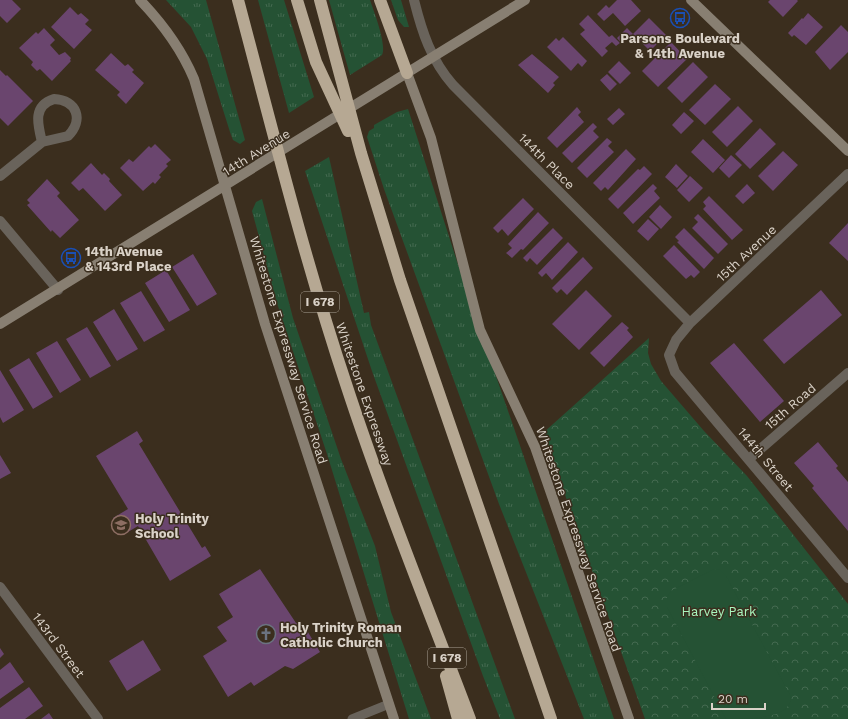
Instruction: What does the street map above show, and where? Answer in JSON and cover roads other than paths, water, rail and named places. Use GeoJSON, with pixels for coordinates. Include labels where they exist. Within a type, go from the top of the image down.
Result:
{"type":"FeatureCollection","features":[{"type":"Feature","properties":{"kind":"highway","name":"Whitestone Expressway"},"geometry":{"type":"LineString","coordinates":[[238,0],[326,321],[366,444],[470,719]]}},
{"type":"Feature","properties":{"kind":"highway"},"geometry":{"type":"LineString","coordinates":[[297,0],[316,62],[366,169]]}},
{"type":"Feature","properties":{"kind":"highway"},"geometry":{"type":"LineString","coordinates":[[320,0],[366,169],[423,348],[551,719]]}},
{"type":"Feature","properties":{"kind":"highway"},"geometry":{"type":"LineString","coordinates":[[380,0],[407,73]]}},
{"type":"Feature","properties":{"kind":"highway"},"geometry":{"type":"LineString","coordinates":[[423,596],[458,719]]}},
{"type":"Feature","properties":{"kind":"main road","name":"Whitestone Expressway Service Road"},"geometry":{"type":"LineString","coordinates":[[140,0],[169,33],[189,66],[273,350],[394,719]]}},
{"type":"Feature","properties":{"kind":"main road","name":"14th Avenue"},"geometry":{"type":"LineString","coordinates":[[0,324],[58,290],[524,0]]}},
{"type":"Feature","properties":{"kind":"main road"},"geometry":{"type":"LineString","coordinates":[[691,0],[848,151]]}},
{"type":"Feature","properties":{"kind":"main road","name":"Whitestone Expressway Service Road"},"geometry":{"type":"LineString","coordinates":[[407,73],[431,138],[480,330],[536,447],[629,719]]}},
{"type":"Feature","properties":{"kind":"street","name":"144th Place"},"geometry":{"type":"LineString","coordinates":[[414,0],[422,32],[433,57],[453,85],[690,323]]}},
{"type":"Feature","properties":{"kind":"street"},"geometry":{"type":"LineString","coordinates":[[0,176],[42,142],[62,138],[73,131],[77,118],[72,106],[67,102],[54,99],[48,101],[39,110],[37,122],[42,142]]}},
{"type":"Feature","properties":{"kind":"street","name":"15th Avenue"},"geometry":{"type":"LineString","coordinates":[[669,355],[676,340],[690,323],[848,174]]}},
{"type":"Feature","properties":{"kind":"street"},"geometry":{"type":"LineString","coordinates":[[0,221],[58,290]]}},
{"type":"Feature","properties":{"kind":"street","name":"144th Street"},"geometry":{"type":"LineString","coordinates":[[669,355],[675,372],[848,578]]}},
{"type":"Feature","properties":{"kind":"street","name":"15th Road"},"geometry":{"type":"LineString","coordinates":[[749,459],[848,373]]}},
{"type":"Feature","properties":{"kind":"street","name":"143rd Street"},"geometry":{"type":"LineString","coordinates":[[0,587],[98,719]]}},
{"type":"Feature","properties":{"kind":"lane"},"geometry":{"type":"LineString","coordinates":[[352,719],[389,704]]}},
{"type":"Feature","properties":{"kind":"place","name":"Parsons Boulevard & 14th Avenue"},"geometry":{"type":"Point","coordinates":[680,18]}},
{"type":"Feature","properties":{"kind":"place","name":"14th Avenue & 143rd Place"},"geometry":{"type":"Point","coordinates":[71,258]}},
{"type":"Feature","properties":{"kind":"place","name":"Holy Trinity School"},"geometry":{"type":"Point","coordinates":[121,525]}},
{"type":"Feature","properties":{"kind":"place","name":"Holy Trinity Roman Catholic Church"},"geometry":{"type":"Point","coordinates":[266,634]}},
{"type":"Feature","properties":{"kind":"park label","name":"Harvey Park"},"geometry":{"type":"Point","coordinates":[719,611]}}]}
